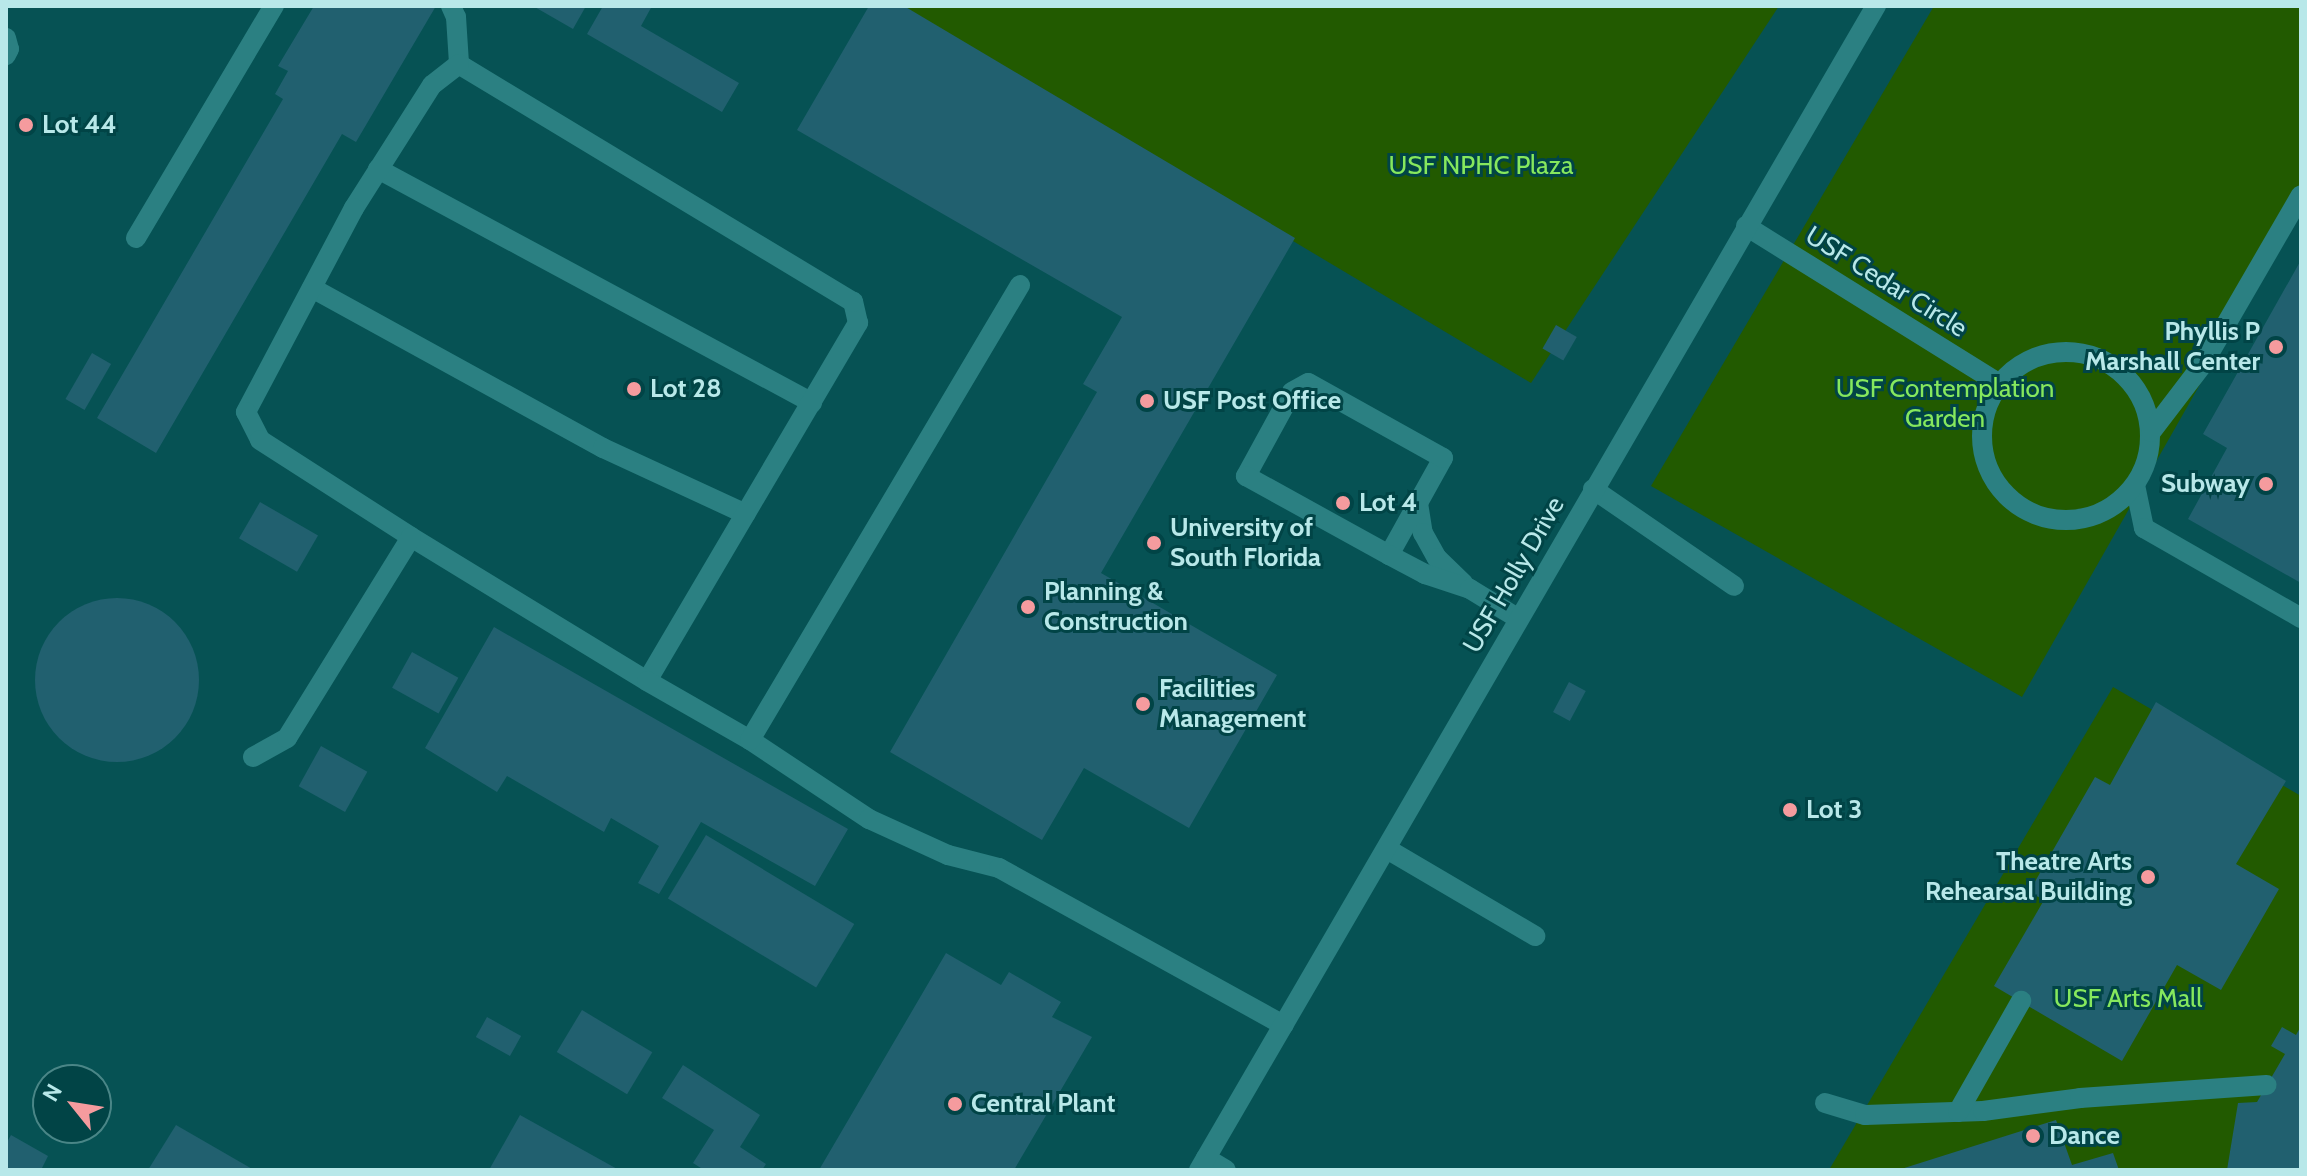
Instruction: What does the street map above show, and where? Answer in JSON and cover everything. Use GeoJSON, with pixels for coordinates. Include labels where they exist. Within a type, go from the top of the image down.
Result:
{"type":"FeatureCollection","features":[{"type":"Feature","properties":{"kind":"street"},"geometry":{"type":"LineString","coordinates":[[136,238],[274,6]]}},
{"type":"Feature","properties":{"kind":"street"},"geometry":{"type":"LineString","coordinates":[[451,6],[456,17],[459,64]]}},
{"type":"Feature","properties":{"kind":"street","name":"USF Holly Drive"},"geometry":{"type":"LineString","coordinates":[[1202,1164],[1876,6]]}},
{"type":"Feature","properties":{"kind":"street"},"geometry":{"type":"LineString","coordinates":[[6,38],[9,49],[6,55]]}},
{"type":"Feature","properties":{"kind":"street"},"geometry":{"type":"LineString","coordinates":[[459,64],[432,85],[378,169],[246,412],[260,440],[411,537],[750,740],[869,819],[948,855],[999,868],[1283,1025]]}},
{"type":"Feature","properties":{"kind":"street"},"geometry":{"type":"LineString","coordinates":[[459,64],[853,302],[858,323],[647,681]]}},
{"type":"Feature","properties":{"kind":"street"},"geometry":{"type":"LineString","coordinates":[[378,169],[812,403]]}},
{"type":"Feature","properties":{"kind":"street"},"geometry":{"type":"LineString","coordinates":[[2151,432],[2203,364],[2301,195]]}},
{"type":"Feature","properties":{"kind":"street","name":"USF Cedar Circle"},"geometry":{"type":"LineString","coordinates":[[1746,226],[1998,383]]}},
{"type":"Feature","properties":{"kind":"street"},"geometry":{"type":"LineString","coordinates":[[750,740],[1020,285]]}},
{"type":"Feature","properties":{"kind":"street"},"geometry":{"type":"LineString","coordinates":[[312,288],[603,448],[746,514]]}},
{"type":"Feature","properties":{"kind":"street"},"geometry":{"type":"LineString","coordinates":[[2078,352],[2106,361],[2129,379],[2145,404],[2151,432],[2147,460],[2135,485],[2116,505],[2092,516],[2065,521],[2039,516],[2016,504],[1997,485],[1985,460],[1982,434],[1998,383],[2022,364],[2049,353],[2078,352]]}},
{"type":"Feature","properties":{"kind":"street"},"geometry":{"type":"LineString","coordinates":[[1389,555],[1443,458],[1308,383],[1292,392],[1246,476],[1389,555],[1425,574],[1470,589]]}},
{"type":"Feature","properties":{"kind":"street"},"geometry":{"type":"LineString","coordinates":[[2135,485],[2144,528],[2301,618]]}},
{"type":"Feature","properties":{"kind":"street"},"geometry":{"type":"LineString","coordinates":[[1593,489],[1734,586]]}},
{"type":"Feature","properties":{"kind":"street"},"geometry":{"type":"LineString","coordinates":[[1418,503],[1423,533],[1437,558],[1470,589],[1519,619]]}},
{"type":"Feature","properties":{"kind":"street"},"geometry":{"type":"LineString","coordinates":[[253,757],[287,738],[411,537]]}},
{"type":"Feature","properties":{"kind":"street"},"geometry":{"type":"LineString","coordinates":[[1387,849],[1535,936]]}},
{"type":"Feature","properties":{"kind":"street"},"geometry":{"type":"LineString","coordinates":[[1958,1112],[2021,1001]]}},
{"type":"Feature","properties":{"kind":"street"},"geometry":{"type":"LineString","coordinates":[[1825,1103],[1865,1115],[1958,1112],[2080,1098],[2258,1091]]}},
{"type":"Feature","properties":{"kind":"street"},"geometry":{"type":"LineString","coordinates":[[1202,1164],[1226,1170]]}},
{"type":"Feature","properties":{"kind":"shaded area","name":"University of South Florida"},"geometry":{"type":"Polygon","coordinates":[[[6,6],[2301,6],[2301,1170],[6,1170],[6,6]]]}},
{"type":"Feature","properties":{"kind":"green space","name":"USF NPHC Plaza"},"geometry":{"type":"Polygon","coordinates":[[[899,6],[1779,6],[1531,383],[899,6]]]}},
{"type":"Feature","properties":{"kind":"green space","name":"USF Contemplation Garden"},"geometry":{"type":"Polygon","coordinates":[[[1934,6],[2301,6],[2301,207],[2022,697],[1651,486],[1934,6]]]}},
{"type":"Feature","properties":{"kind":"green space","name":"USF Arts Mall"},"geometry":{"type":"Polygon","coordinates":[[[2113,687],[2301,796],[2301,1170],[1829,1170],[2113,687]]]}},
{"type":"Feature","properties":{"kind":"building"},"geometry":{"type":"Polygon","coordinates":[[[314,6],[436,6],[356,142],[342,134],[156,453],[97,418],[283,99],[275,94],[288,71],[278,66],[314,6]]]}},
{"type":"Feature","properties":{"kind":"building"},"geometry":{"type":"Polygon","coordinates":[[[533,6],[586,6],[573,29],[533,6]]]}},
{"type":"Feature","properties":{"kind":"building"},"geometry":{"type":"Polygon","coordinates":[[[603,6],[652,6],[641,26],[739,83],[722,112],[587,34],[603,6]]]}},
{"type":"Feature","properties":{"kind":"building"},"geometry":{"type":"Polygon","coordinates":[[[869,6],[904,6],[1295,238],[1101,573],[1277,675],[1189,828],[1084,768],[1042,840],[890,752],[1097,392],[1083,384],[1122,317],[797,130],[869,6]]]}},
{"type":"Feature","properties":{"kind":"building","name":"Phyllis P Marshall Center"},"geometry":{"type":"Polygon","coordinates":[[[2301,260],[2301,583],[2188,519],[2227,448],[2203,434],[2301,260]]]}},
{"type":"Feature","properties":{"kind":"building"},"geometry":{"type":"Polygon","coordinates":[[[1556,325],[1577,337],[1563,360],[1542,348],[1556,325]]]}},
{"type":"Feature","properties":{"kind":"building"},"geometry":{"type":"Polygon","coordinates":[[[92,353],[111,364],[85,410],[66,399],[92,353]]]}},
{"type":"Feature","properties":{"kind":"building"},"geometry":{"type":"Polygon","coordinates":[[[260,502],[318,536],[297,572],[239,538],[260,502]]]}},
{"type":"Feature","properties":{"kind":"building"},"geometry":{"type":"Polygon","coordinates":[[[117,598],[149,604],[175,622],[193,648],[199,680],[193,712],[175,738],[149,756],[117,762],[85,756],[59,738],[41,712],[35,680],[41,648],[59,622],[85,604],[117,598]]]}},
{"type":"Feature","properties":{"kind":"building"},"geometry":{"type":"Polygon","coordinates":[[[494,627],[848,829],[815,886],[701,822],[659,894],[638,883],[659,846],[611,818],[604,832],[507,776],[497,792],[425,748],[494,627]]]}},
{"type":"Feature","properties":{"kind":"building"},"geometry":{"type":"Polygon","coordinates":[[[412,652],[458,678],[438,714],[392,688],[412,652]]]}},
{"type":"Feature","properties":{"kind":"building"},"geometry":{"type":"Polygon","coordinates":[[[1569,682],[1586,691],[1570,721],[1553,712],[1569,682]]]}},
{"type":"Feature","properties":{"kind":"building","name":"Theatre Arts Rehearsal Building"},"geometry":{"type":"Polygon","coordinates":[[[2156,702],[2286,781],[2236,864],[2279,889],[2221,990],[2177,965],[2122,1061],[1994,986],[2044,900],[2029,892],[2095,777],[2110,785],[2156,702]]]}},
{"type":"Feature","properties":{"kind":"building"},"geometry":{"type":"Polygon","coordinates":[[[321,746],[367,772],[345,812],[299,786],[321,746]]]}},
{"type":"Feature","properties":{"kind":"building"},"geometry":{"type":"Polygon","coordinates":[[[706,835],[854,924],[816,988],[668,898],[706,835]]]}},
{"type":"Feature","properties":{"kind":"building","name":"Central Plant"},"geometry":{"type":"Polygon","coordinates":[[[946,953],[1001,985],[1009,972],[1061,1002],[1052,1017],[1092,1037],[1014,1170],[819,1170],[946,953]]]}},
{"type":"Feature","properties":{"kind":"building"},"geometry":{"type":"Polygon","coordinates":[[[582,1010],[652,1052],[627,1094],[557,1052],[582,1010]]]}},
{"type":"Feature","properties":{"kind":"building"},"geometry":{"type":"Polygon","coordinates":[[[487,1017],[521,1036],[510,1056],[476,1037],[487,1017]]]}},
{"type":"Feature","properties":{"kind":"building"},"geometry":{"type":"Polygon","coordinates":[[[2301,1026],[2301,1170],[2227,1170],[2238,1103],[2257,1102],[2285,1054],[2271,1046],[2282,1027],[2296,1035],[2301,1026]]]}},
{"type":"Feature","properties":{"kind":"building"},"geometry":{"type":"Polygon","coordinates":[[[683,1065],[760,1115],[740,1147],[766,1164],[762,1170],[704,1170],[693,1163],[714,1130],[662,1098],[683,1065]]]}},
{"type":"Feature","properties":{"kind":"building"},"geometry":{"type":"Polygon","coordinates":[[[520,1115],[619,1170],[489,1170],[520,1115]]]}},
{"type":"Feature","properties":{"kind":"building","name":"Dance"},"geometry":{"type":"Polygon","coordinates":[[[2056,1120],[2072,1165],[2113,1153],[2119,1170],[1898,1170],[2056,1120]]]}},
{"type":"Feature","properties":{"kind":"building"},"geometry":{"type":"Polygon","coordinates":[[[176,1125],[254,1170],[148,1170],[176,1125]]]}},
{"type":"Feature","properties":{"kind":"building"},"geometry":{"type":"Polygon","coordinates":[[[11,1135],[48,1156],[41,1170],[6,1170],[6,1144],[11,1135]]]}},
{"type":"Feature","properties":{"kind":"place","name":"Lot 44"},"geometry":{"type":"Point","coordinates":[26,125]}},
{"type":"Feature","properties":{"kind":"place","name":"Phyllis P Marshall Center"},"geometry":{"type":"Point","coordinates":[2276,347]}},
{"type":"Feature","properties":{"kind":"place","name":"Lot 28"},"geometry":{"type":"Point","coordinates":[634,389]}},
{"type":"Feature","properties":{"kind":"place","name":"USF Post Office"},"geometry":{"type":"Point","coordinates":[1147,401]}},
{"type":"Feature","properties":{"kind":"place","name":"Subway"},"geometry":{"type":"Point","coordinates":[2266,484]}},
{"type":"Feature","properties":{"kind":"place","name":"Lot 4"},"geometry":{"type":"Point","coordinates":[1343,503]}},
{"type":"Feature","properties":{"kind":"place","name":"University of South Florida"},"geometry":{"type":"Point","coordinates":[1154,543]}},
{"type":"Feature","properties":{"kind":"place","name":"Planning & Construction"},"geometry":{"type":"Point","coordinates":[1028,607]}},
{"type":"Feature","properties":{"kind":"place","name":"Facilities Management"},"geometry":{"type":"Point","coordinates":[1143,704]}},
{"type":"Feature","properties":{"kind":"place","name":"Lot 3"},"geometry":{"type":"Point","coordinates":[1790,810]}},
{"type":"Feature","properties":{"kind":"place","name":"Theatre Arts Rehearsal Building"},"geometry":{"type":"Point","coordinates":[2148,877]}},
{"type":"Feature","properties":{"kind":"place","name":"Central Plant"},"geometry":{"type":"Point","coordinates":[955,1104]}},
{"type":"Feature","properties":{"kind":"place","name":"Dance"},"geometry":{"type":"Point","coordinates":[2033,1136]}}]}
